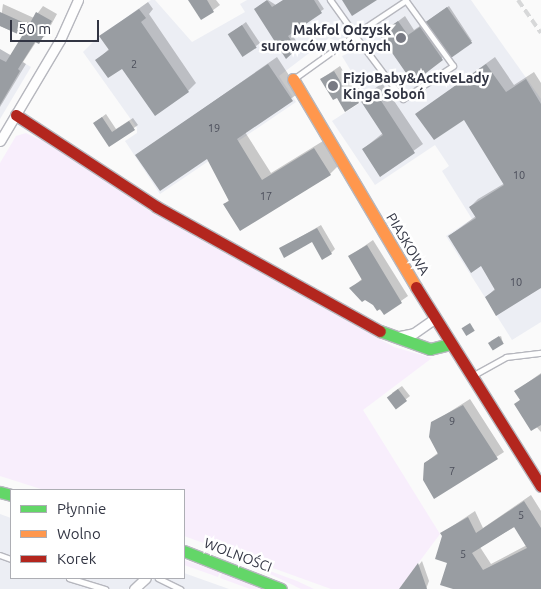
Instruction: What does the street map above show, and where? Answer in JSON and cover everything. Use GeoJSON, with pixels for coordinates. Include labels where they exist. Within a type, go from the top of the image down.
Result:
{"type":"FeatureCollection","features":[{"type":"Feature","properties":{"kind":"street"},"geometry":{"type":"LineString","coordinates":[[0,141],[60,40],[78,0]]}},
{"type":"Feature","properties":{"kind":"street","name":"PIASKOWA"},"geometry":{"type":"LineString","coordinates":[[293,80],[434,319],[541,486]]}},
{"type":"Feature","properties":{"kind":"street"},"geometry":{"type":"LineString","coordinates":[[16,114],[157,207],[393,338],[430,349],[450,344]]}},
{"type":"Feature","properties":{"kind":"street"},"geometry":{"type":"LineString","coordinates":[[393,338],[414,334],[434,319]]}},
{"type":"Feature","properties":{"kind":"street","name":"WOLNOŚCI"},"geometry":{"type":"LineString","coordinates":[[185,551],[279,588]]}},
{"type":"Feature","properties":{"kind":"street"},"geometry":{"type":"LineString","coordinates":[[134,589],[145,579]]}},
{"type":"Feature","properties":{"kind":"lane","name":"PIASKOWA"},"geometry":{"type":"LineString","coordinates":[[293,80],[355,35],[406,1],[453,66],[403,99],[355,35],[330,0]]}},
{"type":"Feature","properties":{"kind":"lane"},"geometry":{"type":"LineString","coordinates":[[471,377],[506,357],[541,353]]}},
{"type":"Feature","properties":{"kind":"lane"},"geometry":{"type":"LineString","coordinates":[[72,579],[105,589]]}},
{"type":"Feature","properties":{"kind":"lane"},"geometry":{"type":"LineString","coordinates":[[160,579],[181,589]]}},
{"type":"Feature","properties":{"kind":"shaded area"},"geometry":{"type":"Polygon","coordinates":[[[151,0],[155,0],[192,42],[245,12],[240,4],[247,0],[471,0],[541,99],[541,322],[512,340],[446,236],[472,219],[442,171],[449,166],[435,145],[375,185],[332,121],[360,103],[357,96],[363,91],[342,56],[351,52],[347,45],[329,38],[279,76],[296,102],[160,194],[125,141],[137,133],[137,128],[83,52],[99,36],[151,0]]]}},
{"type":"Feature","properties":{"kind":"shaded area"},"geometry":{"type":"Polygon","coordinates":[[[0,49],[31,67],[0,119],[0,49]]]}},
{"type":"Feature","properties":{"kind":"shaded area"},"geometry":{"type":"Polygon","coordinates":[[[26,133],[40,140],[42,138],[151,212],[394,347],[432,358],[363,410],[440,534],[399,589],[331,589],[185,536],[185,489],[41,489],[0,476],[0,163],[16,136],[26,133]]]}},
{"type":"Feature","properties":{"kind":"shaded area"},"geometry":{"type":"Polygon","coordinates":[[[0,514],[10,518],[10,579],[137,579],[128,589],[0,589],[0,514]]]}},
{"type":"Feature","properties":{"kind":"shaded area"},"geometry":{"type":"Polygon","coordinates":[[[185,560],[220,572],[218,577],[185,565],[185,560]]]}},
{"type":"Feature","properties":{"kind":"shaded area"},"geometry":{"type":"Polygon","coordinates":[[[245,562],[297,581],[314,589],[301,589],[245,562]]]}},
{"type":"Feature","properties":{"kind":"shaded area"},"geometry":{"type":"Polygon","coordinates":[[[222,572],[263,589],[250,589],[220,578],[222,572]]]}},
{"type":"Feature","properties":{"kind":"shaded area"},"geometry":{"type":"Polygon","coordinates":[[[185,573],[229,589],[145,589],[153,579],[185,579],[185,573]]]}},
{"type":"Feature","properties":{"kind":"building"},"geometry":{"type":"Polygon","coordinates":[[[188,0],[207,0],[214,12],[201,20],[188,0]]]}},
{"type":"Feature","properties":{"kind":"building"},"geometry":{"type":"Polygon","coordinates":[[[267,0],[272,7],[283,0],[314,0],[322,13],[288,36],[297,49],[286,59],[254,9],[267,0]]]}},
{"type":"Feature","properties":{"kind":"building"},"geometry":{"type":"Polygon","coordinates":[[[342,0],[377,0],[352,16],[342,0]]]}},
{"type":"Feature","properties":{"kind":"building"},"geometry":{"type":"Polygon","coordinates":[[[447,7],[472,43],[451,58],[426,22],[447,7]]]}},
{"type":"Feature","properties":{"kind":"building"},"geometry":{"type":"Polygon","coordinates":[[[139,9],[146,18],[141,22],[189,92],[155,116],[122,69],[108,78],[95,60],[109,50],[99,36],[139,9]]]}},
{"type":"Feature","properties":{"kind":"building"},"geometry":{"type":"Polygon","coordinates":[[[0,12],[29,25],[36,12],[52,21],[39,44],[35,42],[18,69],[20,71],[0,105],[0,59],[6,62],[22,36],[0,26],[0,12]]]}},
{"type":"Feature","properties":{"kind":"building"},"geometry":{"type":"Polygon","coordinates":[[[398,21],[408,35],[420,27],[443,60],[413,83],[379,34],[398,21]]]}},
{"type":"Feature","properties":{"kind":"building"},"geometry":{"type":"Polygon","coordinates":[[[242,25],[257,48],[242,57],[228,34],[242,25]]]}},
{"type":"Feature","properties":{"kind":"building"},"geometry":{"type":"Polygon","coordinates":[[[268,64],[293,101],[237,139],[262,180],[314,148],[331,175],[240,231],[223,204],[229,201],[207,159],[160,191],[135,155],[268,64]]]}},
{"type":"Feature","properties":{"kind":"building"},"geometry":{"type":"Polygon","coordinates":[[[486,64],[506,92],[526,79],[541,104],[541,288],[496,316],[485,297],[495,290],[481,266],[471,273],[448,236],[476,218],[469,207],[504,185],[464,120],[434,140],[415,114],[486,64]]]}},
{"type":"Feature","properties":{"kind":"building","name":"FizjoBaby&ActiveLady Kinga Soboń"},"geometry":{"type":"Polygon","coordinates":[[[334,71],[349,96],[353,93],[359,103],[345,112],[337,98],[333,100],[320,79],[334,71]]]}},
{"type":"Feature","properties":{"kind":"building"},"geometry":{"type":"Polygon","coordinates":[[[374,90],[415,153],[380,177],[362,149],[383,135],[360,100],[374,90]]]}},
{"type":"Feature","properties":{"kind":"building"},"geometry":{"type":"Polygon","coordinates":[[[102,117],[112,132],[129,121],[135,130],[109,147],[93,123],[102,117]]]}},
{"type":"Feature","properties":{"kind":"building"},"geometry":{"type":"Polygon","coordinates":[[[317,228],[332,254],[322,260],[312,242],[284,258],[279,248],[317,228]]]}},
{"type":"Feature","properties":{"kind":"building"},"geometry":{"type":"Polygon","coordinates":[[[367,245],[402,303],[384,315],[380,309],[377,311],[373,305],[365,300],[362,302],[349,288],[362,280],[348,256],[367,245]]]}},
{"type":"Feature","properties":{"kind":"building"},"geometry":{"type":"Polygon","coordinates":[[[470,323],[475,331],[466,336],[462,328],[470,323]]]}},
{"type":"Feature","properties":{"kind":"building"},"geometry":{"type":"Polygon","coordinates":[[[499,336],[504,344],[493,351],[488,343],[499,336]]]}},
{"type":"Feature","properties":{"kind":"building"},"geometry":{"type":"Polygon","coordinates":[[[541,374],[541,425],[531,431],[514,404],[520,400],[514,391],[541,374]]]}},
{"type":"Feature","properties":{"kind":"building"},"geometry":{"type":"Polygon","coordinates":[[[398,389],[407,401],[396,409],[387,397],[398,389]]]}},
{"type":"Feature","properties":{"kind":"building"},"geometry":{"type":"Polygon","coordinates":[[[463,405],[498,459],[434,499],[423,480],[424,463],[438,454],[429,437],[431,422],[463,405]]]}},
{"type":"Feature","properties":{"kind":"building"},"geometry":{"type":"Polygon","coordinates":[[[524,501],[541,528],[541,589],[453,589],[440,585],[447,563],[435,559],[442,536],[440,533],[468,517],[476,533],[524,501]],[[514,527],[472,553],[483,570],[527,548],[514,527]]]}},
{"type":"Feature","properties":{"kind":"building"},"geometry":{"type":"Polygon","coordinates":[[[418,563],[427,589],[399,589],[418,563]]]}},
{"type":"Feature","properties":{"kind":"railway"},"geometry":{"type":"LineString","coordinates":[[518,0],[541,33]]}},
{"type":"Feature","properties":{"kind":"traffic: fast"},"geometry":{"type":"LineString","coordinates":[[380,331],[430,349],[450,344]]}},
{"type":"Feature","properties":{"kind":"traffic: fast"},"geometry":{"type":"LineString","coordinates":[[0,492],[10,495]]}},
{"type":"Feature","properties":{"kind":"traffic: fast"},"geometry":{"type":"LineString","coordinates":[[185,551],[281,589]]}},
{"type":"Feature","properties":{"kind":"traffic: slow"},"geometry":{"type":"LineString","coordinates":[[293,79],[416,287]]}},
{"type":"Feature","properties":{"kind":"traffic: jam"},"geometry":{"type":"LineString","coordinates":[[16,115],[157,207],[380,331]]}},
{"type":"Feature","properties":{"kind":"traffic: jam"},"geometry":{"type":"LineString","coordinates":[[416,287],[541,486]]}},
{"type":"Feature","properties":{"kind":"place","name":"Makfol Odzysk surowców wtórnych"},"geometry":{"type":"Point","coordinates":[401,38]}},
{"type":"Feature","properties":{"kind":"place","name":"FizjoBaby&ActiveLady Kinga Soboń"},"geometry":{"type":"Point","coordinates":[333,86]}}]}
